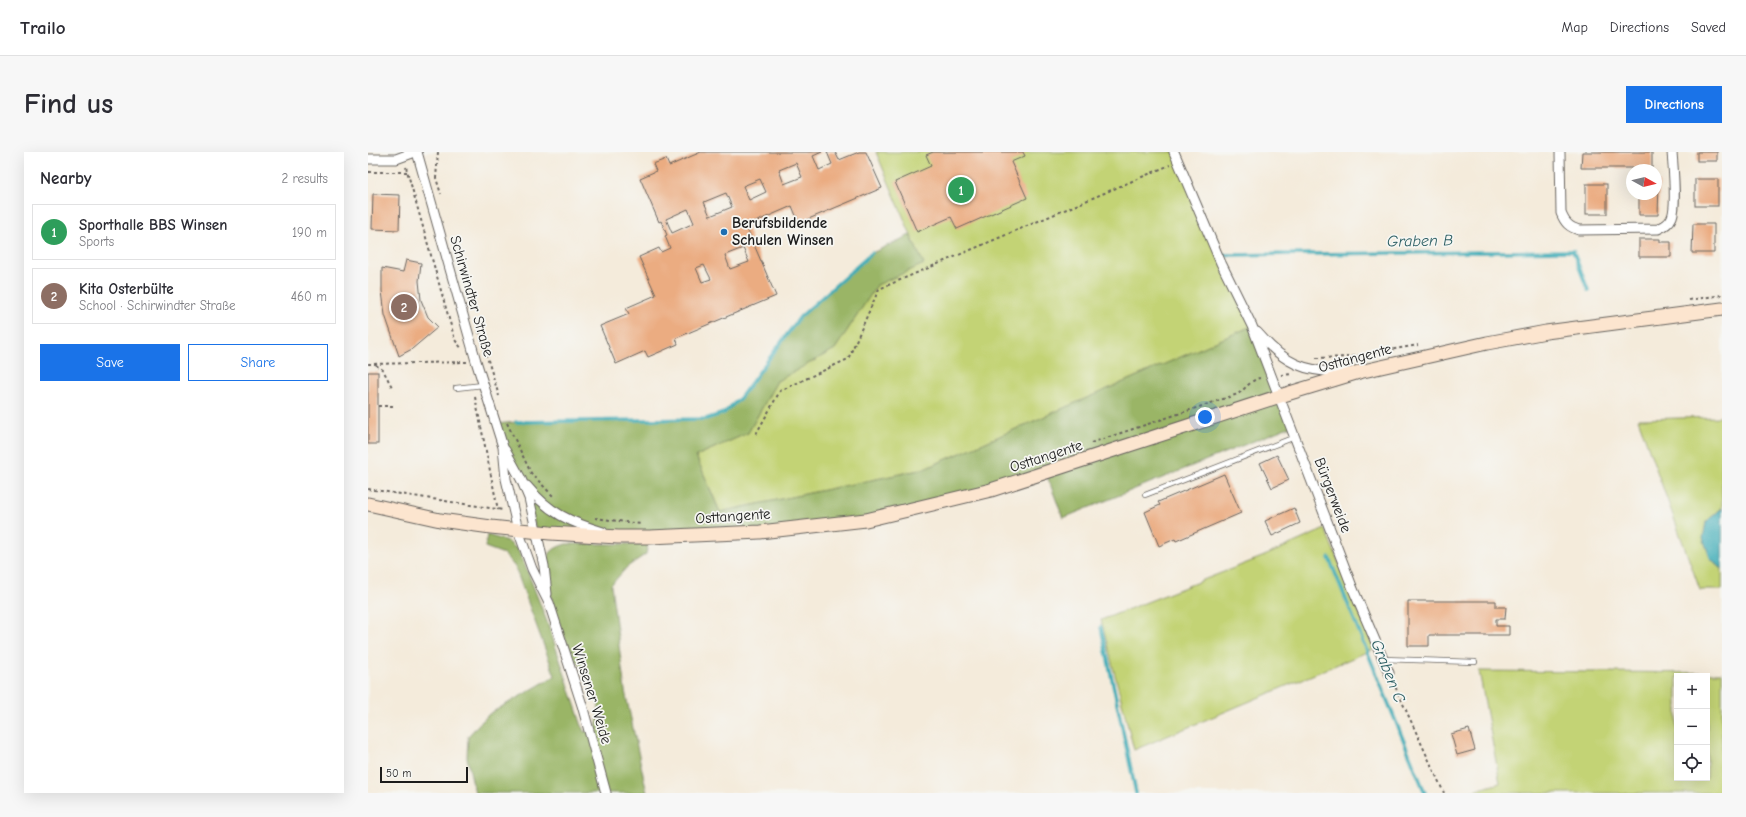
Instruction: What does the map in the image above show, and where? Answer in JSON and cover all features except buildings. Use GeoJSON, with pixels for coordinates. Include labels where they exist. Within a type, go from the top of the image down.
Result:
{"type":"FeatureCollection","features":[{"type":"Feature","properties":{"kind":"main road","name":"Osttangente"},"geometry":{"type":"LineString","coordinates":[[368,504],[440,520],[536,532],[618,537],[760,532],[866,520],[990,490],[1280,396],[1359,372],[1473,346],[1546,332],[1722,309]]}},
{"type":"Feature","properties":{"kind":"street"},"geometry":{"type":"LineString","coordinates":[[368,159],[396,159],[416,152]]}},
{"type":"Feature","properties":{"kind":"street","name":"Schirwindter Straße"},"geometry":{"type":"LineString","coordinates":[[416,152],[472,362],[483,385],[503,447],[521,479],[529,498],[536,532]]}},
{"type":"Feature","properties":{"kind":"street","name":"Bürgerweide"},"geometry":{"type":"LineString","coordinates":[[1174,152],[1221,263],[1252,326],[1354,588],[1390,673]]}},
{"type":"Feature","properties":{"kind":"street"},"geometry":{"type":"LineString","coordinates":[[1560,152],[1562,213],[1565,222],[1571,228],[1579,230],[1658,229],[1666,225],[1672,217],[1674,207],[1672,152]]}},
{"type":"Feature","properties":{"kind":"street","name":"Bürgerweide"},"geometry":{"type":"LineString","coordinates":[[1252,326],[1269,346],[1283,358],[1297,365],[1332,373],[1359,372]]}},
{"type":"Feature","properties":{"kind":"street","name":"Schirwindter Straße"},"geometry":{"type":"LineString","coordinates":[[503,447],[506,479],[518,530]]}},
{"type":"Feature","properties":{"kind":"street","name":"Schirwindter Straße"},"geometry":{"type":"LineString","coordinates":[[521,479],[534,495],[552,510],[574,524],[618,537]]}},
{"type":"Feature","properties":{"kind":"street","name":"Winsener Weide"},"geometry":{"type":"LineString","coordinates":[[518,530],[532,569],[549,603],[582,705],[606,793]]}},
{"type":"Feature","properties":{"kind":"street","name":"Winsener Weide"},"geometry":{"type":"LineString","coordinates":[[536,532],[544,566],[549,603]]}},
{"type":"Feature","properties":{"kind":"lane"},"geometry":{"type":"LineString","coordinates":[[456,388],[483,385]]}},
{"type":"Feature","properties":{"kind":"lane"},"geometry":{"type":"LineString","coordinates":[[1145,495],[1295,437]]}},
{"type":"Feature","properties":{"kind":"lane"},"geometry":{"type":"LineString","coordinates":[[1383,659],[1475,662]]}},
{"type":"Feature","properties":{"kind":"path"},"geometry":{"type":"LineString","coordinates":[[438,152],[436,178],[442,200]]}},
{"type":"Feature","properties":{"kind":"path"},"geometry":{"type":"LineString","coordinates":[[403,156],[455,340],[466,354]]}},
{"type":"Feature","properties":{"kind":"path"},"geometry":{"type":"LineString","coordinates":[[756,434],[780,391],[848,359],[879,289],[1178,162]]}},
{"type":"Feature","properties":{"kind":"path"},"geometry":{"type":"LineString","coordinates":[[368,172],[407,172]]}},
{"type":"Feature","properties":{"kind":"path"},"geometry":{"type":"LineString","coordinates":[[1684,300],[1722,295]]}},
{"type":"Feature","properties":{"kind":"path"},"geometry":{"type":"LineString","coordinates":[[478,327],[501,401]]}},
{"type":"Feature","properties":{"kind":"path"},"geometry":{"type":"LineString","coordinates":[[1314,358],[1350,357],[1420,344]]}},
{"type":"Feature","properties":{"kind":"path"},"geometry":{"type":"LineString","coordinates":[[368,364],[472,362],[473,386],[498,510]]}},
{"type":"Feature","properties":{"kind":"path"},"geometry":{"type":"LineString","coordinates":[[376,364],[383,370],[392,387]]}},
{"type":"Feature","properties":{"kind":"path"},"geometry":{"type":"LineString","coordinates":[[1090,444],[1238,394],[1256,379],[1272,375],[1292,374],[1296,372],[1297,365]]}},
{"type":"Feature","properties":{"kind":"path"},"geometry":{"type":"LineString","coordinates":[[378,406],[394,406]]}},
{"type":"Feature","properties":{"kind":"path"},"geometry":{"type":"LineString","coordinates":[[506,421],[531,473],[558,502],[552,510]]}},
{"type":"Feature","properties":{"kind":"path"},"geometry":{"type":"LineString","coordinates":[[368,489],[498,510],[513,510]]}},
{"type":"Feature","properties":{"kind":"path"},"geometry":{"type":"LineString","coordinates":[[588,517],[643,524]]}},
{"type":"Feature","properties":{"kind":"path"},"geometry":{"type":"LineString","coordinates":[[1390,673],[1444,793]]}},
{"type":"Feature","properties":{"kind":"green space"},"geometry":{"type":"Polygon","coordinates":[[[876,152],[1174,152],[1252,326],[924,469],[720,512],[696,456],[748,433],[777,381],[835,349],[877,285],[923,264],[876,152]]]}},
{"type":"Feature","properties":{"kind":"green space"},"geometry":{"type":"Polygon","coordinates":[[[910,235],[924,264],[877,285],[835,349],[777,381],[748,433],[696,456],[720,512],[924,469],[1252,326],[1291,426],[1063,518],[1046,473],[866,520],[760,532],[536,532],[529,498],[496,424],[516,422],[706,419],[724,413],[740,398],[800,317],[872,253],[910,235]]]}},
{"type":"Feature","properties":{"kind":"green space"},"geometry":{"type":"Polygon","coordinates":[[[1722,417],[1722,508],[1706,522],[1710,558],[1722,569],[1722,590],[1700,590],[1638,419],[1722,417]]]}},
{"type":"Feature","properties":{"kind":"green space"},"geometry":{"type":"Polygon","coordinates":[[[1325,529],[1374,649],[1134,750],[1101,620],[1262,557],[1325,529]]]}},
{"type":"Feature","properties":{"kind":"green space"},"geometry":{"type":"Polygon","coordinates":[[[487,535],[507,541],[518,550],[549,627],[584,732],[596,727],[599,704],[595,691],[572,654],[563,633],[549,587],[547,561],[552,551],[557,547],[566,544],[648,544],[646,554],[627,567],[611,585],[625,691],[647,793],[475,793],[467,758],[468,736],[489,714],[555,676],[515,567],[504,554],[485,547],[487,535]]]}},
{"type":"Feature","properties":{"kind":"green space"},"geometry":{"type":"Polygon","coordinates":[[[1479,671],[1722,673],[1722,793],[1466,793],[1500,783],[1479,671]]]}},
{"type":"Feature","properties":{"kind":"water"},"geometry":{"type":"Polygon","coordinates":[[[1722,508],[1722,569],[1710,558],[1703,538],[1706,522],[1722,508]]]}},
{"type":"Feature","properties":{"kind":"waterway","name":"Graben B"},"geometry":{"type":"LineString","coordinates":[[1225,255],[1573,251],[1588,290]]}},
{"type":"Feature","properties":{"kind":"waterway"},"geometry":{"type":"LineString","coordinates":[[516,422],[706,419],[724,413],[740,398],[800,317],[872,253]]}},
{"type":"Feature","properties":{"kind":"waterway","name":"Graben C"},"geometry":{"type":"LineString","coordinates":[[1329,558],[1425,793]]}},
{"type":"Feature","properties":{"kind":"waterway"},"geometry":{"type":"LineString","coordinates":[[1101,627],[1136,793]]}},
{"type":"Feature","properties":{"kind":"place","name":"Sporthalle BBS Winsen"},"geometry":{"type":"Point","coordinates":[961,190]}},
{"type":"Feature","properties":{"kind":"place","name":"Berufsbildende Schulen Winsen"},"geometry":{"type":"Point","coordinates":[724,232]}},
{"type":"Feature","properties":{"kind":"place","name":"Kita Osterbülte"},"geometry":{"type":"Point","coordinates":[404,307]}}]}
